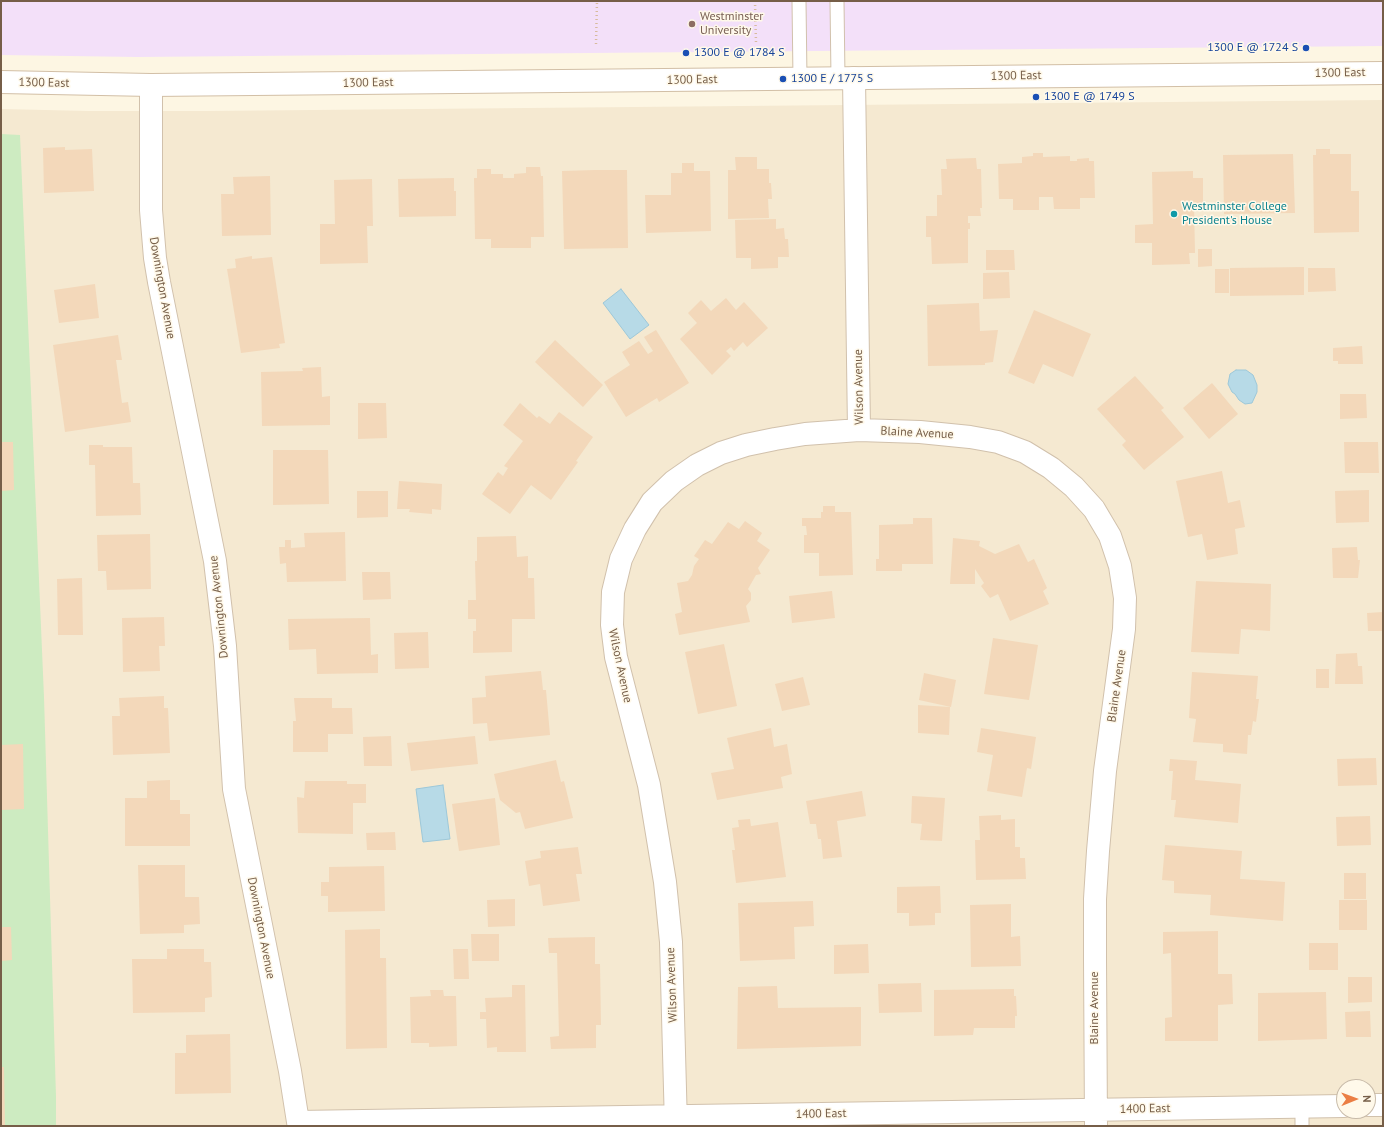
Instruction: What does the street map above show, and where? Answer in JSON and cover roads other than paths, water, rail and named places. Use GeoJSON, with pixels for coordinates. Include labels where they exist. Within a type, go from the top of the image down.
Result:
{"type":"FeatureCollection","features":[{"type":"Feature","properties":{"kind":"street","name":"1300 East"},"geometry":{"type":"LineString","coordinates":[[1,82],[151,85],[1383,73]]}},
{"type":"Feature","properties":{"kind":"street","name":"Wilson Avenue"},"geometry":{"type":"LineString","coordinates":[[675,1121],[671,942],[665,882],[648,785],[616,657],[612,625],[613,592],[621,559],[635,529],[652,502],[674,480],[697,465],[721,453],[746,445],[805,434],[859,430],[846,78]]}},
{"type":"Feature","properties":{"kind":"street","name":"Downington Avenue"},"geometry":{"type":"LineString","coordinates":[[151,85],[151,210],[159,282],[215,561],[224,646],[234,789],[290,1071],[295,1124]]}},
{"type":"Feature","properties":{"kind":"street","name":"Blaine Avenue"},"geometry":{"type":"LineString","coordinates":[[859,430],[920,432],[970,437],[998,442],[1025,452],[1052,468],[1074,487],[1094,509],[1110,536],[1120,566],[1125,598],[1124,629],[1105,771],[1098,852],[1095,960],[1096,1118]]}},
{"type":"Feature","properties":{"kind":"street","name":"1400 East"},"geometry":{"type":"LineString","coordinates":[[295,1124],[1302,1116],[1336,1108]]}},
{"type":"Feature","properties":{"kind":"lane"},"geometry":{"type":"LineString","coordinates":[[799,1],[800,79]]}},
{"type":"Feature","properties":{"kind":"lane"},"geometry":{"type":"LineString","coordinates":[[837,1],[846,78]]}},
{"type":"Feature","properties":{"kind":"lane"},"geometry":{"type":"LineString","coordinates":[[1,72],[1,82]]}},
{"type":"Feature","properties":{"kind":"water"},"geometry":{"type":"Polygon","coordinates":[[[621,289],[649,325],[630,339],[603,303],[621,289]]]}},
{"type":"Feature","properties":{"kind":"water"},"geometry":{"type":"Polygon","coordinates":[[[1236,370],[1246,370],[1253,375],[1257,385],[1257,392],[1252,403],[1245,404],[1239,400],[1232,392],[1228,384],[1230,374],[1236,370]]]}},
{"type":"Feature","properties":{"kind":"water"},"geometry":{"type":"Polygon","coordinates":[[[443,785],[450,839],[423,842],[416,789],[443,785]]]}},
{"type":"Feature","properties":{"kind":"place","name":"Westminster University"},"geometry":{"type":"Point","coordinates":[692,24]}},
{"type":"Feature","properties":{"kind":"place","name":"1300 E @ 1724 S"},"geometry":{"type":"Point","coordinates":[1306,48]}},
{"type":"Feature","properties":{"kind":"place","name":"1300 E @ 1784 S"},"geometry":{"type":"Point","coordinates":[686,53]}},
{"type":"Feature","properties":{"kind":"place","name":"1300 E / 1775 S"},"geometry":{"type":"Point","coordinates":[783,79]}},
{"type":"Feature","properties":{"kind":"place","name":"1300 E @ 1749 S"},"geometry":{"type":"Point","coordinates":[1036,97]}},
{"type":"Feature","properties":{"kind":"place","name":"Westminster College President's House"},"geometry":{"type":"Point","coordinates":[1174,214]}}]}
